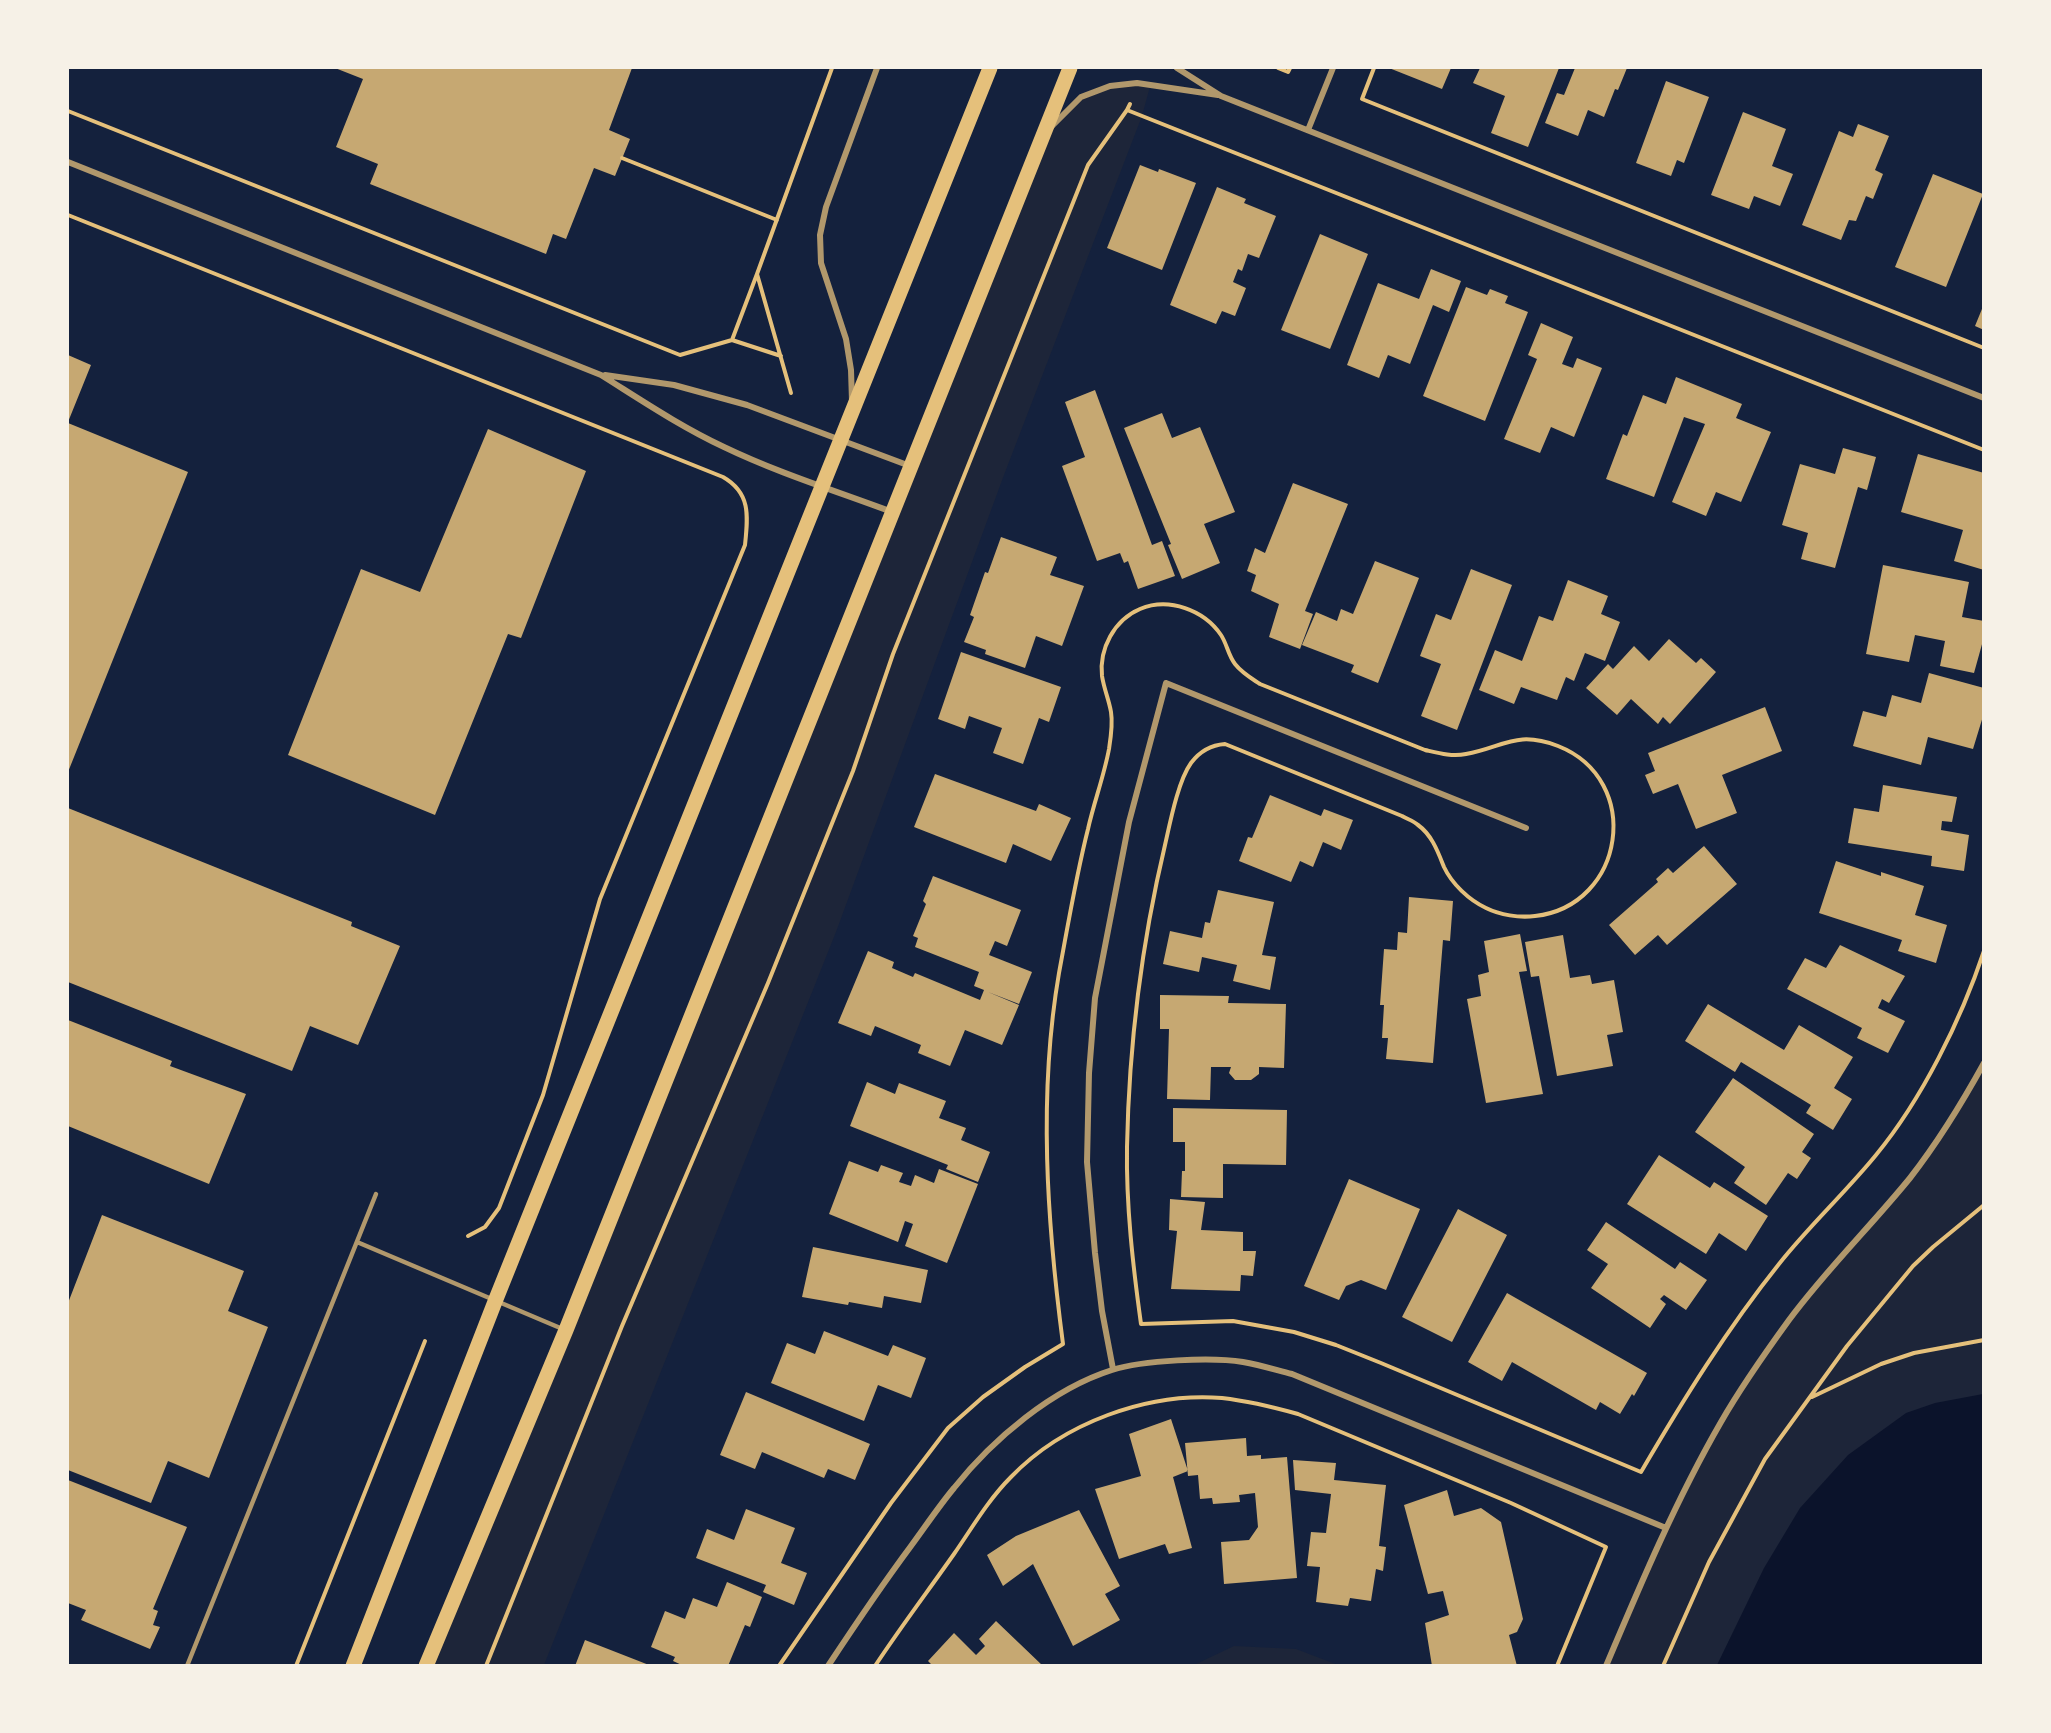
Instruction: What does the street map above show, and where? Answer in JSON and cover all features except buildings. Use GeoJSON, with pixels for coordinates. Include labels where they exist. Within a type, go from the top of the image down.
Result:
{"type":"FeatureCollection","features":[{"type":"Feature","properties":{"kind":"main road"},"geometry":{"type":"LineString","coordinates":[[353,1665],[496,1299],[990,68]]}},
{"type":"Feature","properties":{"kind":"main road"},"geometry":{"type":"LineString","coordinates":[[426,1665],[566,1330],[1070,68]]}},
{"type":"Feature","properties":{"kind":"street"},"geometry":{"type":"LineString","coordinates":[[852,414],[846,339],[821,263],[820,235],[826,207],[877,68]]}},
{"type":"Feature","properties":{"kind":"street"},"geometry":{"type":"LineString","coordinates":[[1177,68],[1221,96],[1983,398]]}},
{"type":"Feature","properties":{"kind":"street"},"geometry":{"type":"LineString","coordinates":[[1308,130],[1332,68]]}},
{"type":"Feature","properties":{"kind":"street"},"geometry":{"type":"LineString","coordinates":[[1045,133],[1081,97],[1110,86],[1137,83],[1221,96]]}},
{"type":"Feature","properties":{"kind":"street"},"geometry":{"type":"LineString","coordinates":[[68,162],[601,375],[723,447],[892,512]]}},
{"type":"Feature","properties":{"kind":"street"},"geometry":{"type":"LineString","coordinates":[[601,375],[674,386],[747,405],[911,466]]}},
{"type":"Feature","properties":{"kind":"street"},"geometry":{"type":"LineString","coordinates":[[1113,1370],[1102,1311],[1087,1162],[1090,1052],[1095,998],[1129,822],[1166,683],[1526,828]]}},
{"type":"Feature","properties":{"kind":"street"},"geometry":{"type":"LineString","coordinates":[[1606,1665],[1666,1528],[1721,1421],[1754,1369],[1791,1318],[1830,1269],[1911,1176],[1947,1125],[1983,1063]]}},
{"type":"Feature","properties":{"kind":"street"},"geometry":{"type":"LineString","coordinates":[[828,1665],[867,1606],[955,1487],[993,1446],[1038,1408],[1072,1386],[1113,1370],[1154,1363],[1192,1360],[1241,1362],[1292,1374],[1666,1528]]}},
{"type":"Feature","properties":{"kind":"lane"},"geometry":{"type":"LineString","coordinates":[[187,1665],[376,1194]]}},
{"type":"Feature","properties":{"kind":"lane"},"geometry":{"type":"LineString","coordinates":[[357,1242],[566,1330]]}},
{"type":"Feature","properties":{"kind":"path"},"geometry":{"type":"LineString","coordinates":[[732,340],[832,68]]}},
{"type":"Feature","properties":{"kind":"path"},"geometry":{"type":"LineString","coordinates":[[1278,68],[1288,72],[1290,68]]}},
{"type":"Feature","properties":{"kind":"path"},"geometry":{"type":"LineString","coordinates":[[1374,68],[1362,99],[1983,348]]}},
{"type":"Feature","properties":{"kind":"path"},"geometry":{"type":"LineString","coordinates":[[486,1665],[622,1326],[763,994],[849,782],[893,654],[1088,165],[1127,110],[1137,83]]}},
{"type":"Feature","properties":{"kind":"path"},"geometry":{"type":"LineString","coordinates":[[1127,110],[1983,450]]}},
{"type":"Feature","properties":{"kind":"path"},"geometry":{"type":"LineString","coordinates":[[68,111],[680,356],[732,340],[782,356]]}},
{"type":"Feature","properties":{"kind":"path"},"geometry":{"type":"LineString","coordinates":[[622,158],[777,220]]}},
{"type":"Feature","properties":{"kind":"path"},"geometry":{"type":"LineString","coordinates":[[68,215],[723,477],[743,495],[747,525],[745,545],[600,899],[543,1095],[499,1208],[485,1227],[468,1236]]}},
{"type":"Feature","properties":{"kind":"path"},"geometry":{"type":"LineString","coordinates":[[757,274],[791,393]]}},
{"type":"Feature","properties":{"kind":"path"},"geometry":{"type":"LineString","coordinates":[[779,1665],[891,1503],[948,1428],[992,1391],[1063,1344],[1052,1251],[1048,1181],[1047,1123],[1052,1029],[1059,975],[1087,831],[1112,729],[1111,711],[1102,673],[1103,653],[1111,633],[1127,616],[1142,608],[1163,604],[1179,605],[1210,622],[1222,636],[1235,664],[1247,676],[1260,684],[1425,750],[1464,755],[1520,738],[1538,739],[1572,752],[1600,777],[1608,793],[1614,816],[1608,859],[1594,884],[1578,902],[1560,911],[1524,917],[1486,908],[1470,898],[1450,876],[1429,837],[1418,825],[1402,816],[1225,744],[1213,745],[1201,752],[1186,772],[1177,800],[1156,884],[1135,1009],[1127,1150],[1133,1265],[1141,1324],[1233,1321],[1294,1332],[1336,1345],[1381,1363],[1641,1472],[1740,1314],[1780,1262],[1877,1154],[1907,1111],[1932,1070],[1953,1027],[1977,972],[1983,951]]}},
{"type":"Feature","properties":{"kind":"path"},"geometry":{"type":"LineString","coordinates":[[1663,1665],[1709,1562],[1765,1459],[1847,1346],[1913,1266],[1983,1205]]}},
{"type":"Feature","properties":{"kind":"path"},"geometry":{"type":"LineString","coordinates":[[1811,1398],[1881,1364],[1914,1353],[1983,1340]]}},
{"type":"Feature","properties":{"kind":"path"},"geometry":{"type":"LineString","coordinates":[[296,1665],[425,1341]]}},
{"type":"Feature","properties":{"kind":"path"},"geometry":{"type":"LineString","coordinates":[[875,1665],[987,1505],[1011,1477],[1049,1445],[1085,1425],[1122,1410],[1192,1398],[1222,1398],[1266,1405],[1298,1414],[1511,1503],[1606,1547],[1557,1665]]}},
{"type":"Feature","properties":{"kind":"shaded area"},"geometry":{"type":"Polygon","coordinates":[[[1151,83],[1142,116],[1004,475],[836,932],[544,1665],[426,1666],[1045,133],[1081,97],[1110,86],[1151,83]]]}},
{"type":"Feature","properties":{"kind":"shaded area"},"geometry":{"type":"Polygon","coordinates":[[[1983,1063],[1983,1665],[1606,1666],[1637,1592],[1721,1421],[1791,1318],[1871,1224],[1947,1125],[1983,1063]]]}},
{"type":"Feature","properties":{"kind":"shaded area"},"geometry":{"type":"Polygon","coordinates":[[[1983,1394],[1983,1665],[1717,1665],[1764,1568],[1800,1508],[1848,1455],[1906,1413],[1935,1403],[1983,1394]]]}},
{"type":"Feature","properties":{"kind":"shaded area"},"geometry":{"type":"Polygon","coordinates":[[[1234,1646],[1296,1649],[1338,1665],[1194,1665],[1234,1646]]]}}]}
